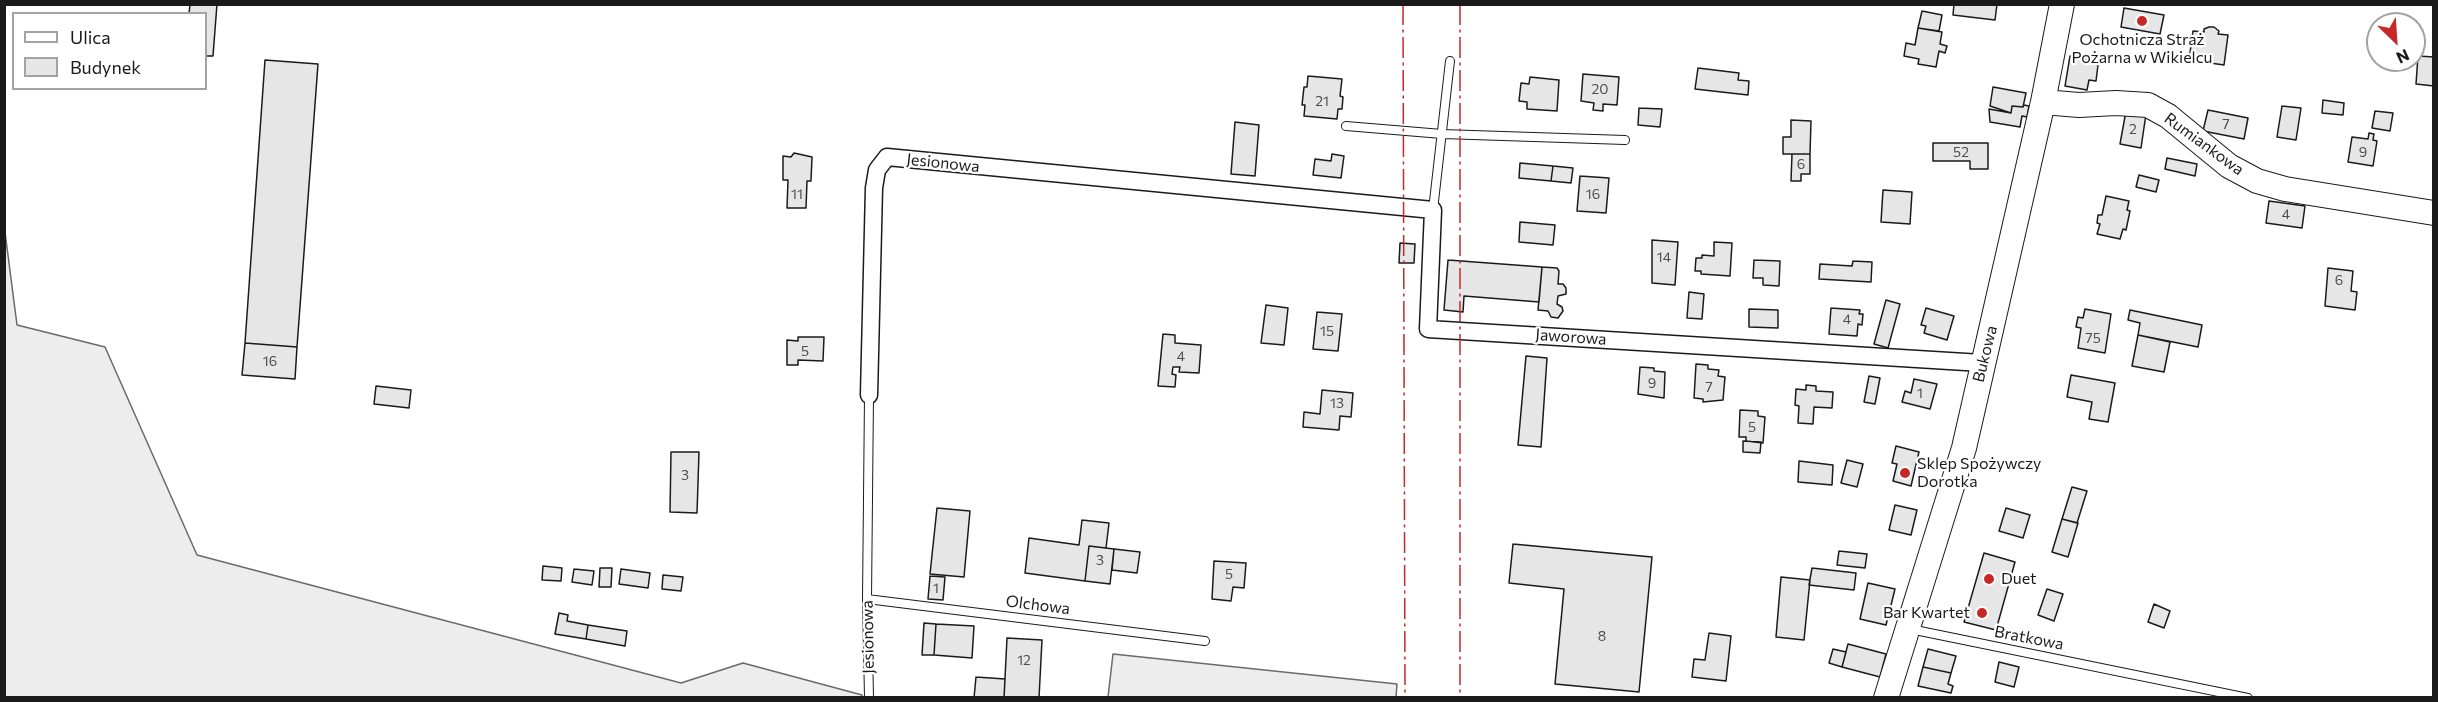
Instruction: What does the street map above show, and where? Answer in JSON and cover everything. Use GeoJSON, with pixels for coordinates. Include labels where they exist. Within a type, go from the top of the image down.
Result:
{"type":"FeatureCollection","features":[{"type":"Feature","properties":{"kind":"street","name":"Bukowa"},"geometry":{"type":"LineString","coordinates":[[1886,698],[1964,448],[2043,102],[2062,4]]}},
{"type":"Feature","properties":{"kind":"street","name":"Rumiankowa"},"geometry":{"type":"LineString","coordinates":[[2043,102],[2079,105],[2116,103],[2148,105],[2168,117],[2229,166],[2256,181],[2285,189],[2433,213]]}},
{"type":"Feature","properties":{"kind":"street","name":"Jesionowa"},"geometry":{"type":"LineString","coordinates":[[869,395],[874,188],[877,170],[887,157],[1433,210]]}},
{"type":"Feature","properties":{"kind":"street","name":"Jaworowa"},"geometry":{"type":"LineString","coordinates":[[1433,210],[1428,329],[1982,363]]}},
{"type":"Feature","properties":{"kind":"lane","name":"Jaworowa"},"geometry":{"type":"LineString","coordinates":[[1433,210],[1450,61]]}},
{"type":"Feature","properties":{"kind":"lane"},"geometry":{"type":"LineString","coordinates":[[1346,126],[1442,134],[1625,140]]}},
{"type":"Feature","properties":{"kind":"lane","name":"Jesionowa"},"geometry":{"type":"LineString","coordinates":[[869,395],[867,599],[869,698]]}},
{"type":"Feature","properties":{"kind":"lane","name":"Olchowa"},"geometry":{"type":"LineString","coordinates":[[867,599],[1205,641]]}},
{"type":"Feature","properties":{"kind":"lane","name":"Bratkowa"},"geometry":{"type":"LineString","coordinates":[[1908,629],[2248,698]]}},
{"type":"Feature","properties":{"kind":"shaded area"},"geometry":{"type":"Polygon","coordinates":[[[5,232],[17,325],[105,347],[197,555],[681,683],[743,663],[862,695],[862,697],[5,697],[5,232]]]}},
{"type":"Feature","properties":{"kind":"shaded area"},"geometry":{"type":"Polygon","coordinates":[[[1113,654],[1397,684],[1396,697],[1108,697],[1113,654]]]}},
{"type":"Feature","properties":{"kind":"building"},"geometry":{"type":"Polygon","coordinates":[[[190,4],[217,4],[213,56],[207,56],[207,12],[189,12],[190,4]]]}},
{"type":"Feature","properties":{"kind":"building"},"geometry":{"type":"Polygon","coordinates":[[[1954,4],[1997,4],[1995,20],[1953,15],[1954,4]]]}},
{"type":"Feature","properties":{"kind":"building","name":"Ochotnicza Straż Pożarna w Wikielcu"},"geometry":{"type":"Polygon","coordinates":[[[2124,8],[2164,15],[2160,34],[2121,27],[2124,8]]]}},
{"type":"Feature","properties":{"kind":"building"},"geometry":{"type":"Polygon","coordinates":[[[1922,11],[1942,15],[1939,31],[1918,28],[1922,11]]]}},
{"type":"Feature","properties":{"kind":"building"},"geometry":{"type":"Polygon","coordinates":[[[2214,27],[2219,31],[2218,34],[2228,35],[2224,65],[2189,60],[2193,31],[2204,32],[2204,29],[2214,27]]]}},
{"type":"Feature","properties":{"kind":"building"},"geometry":{"type":"Polygon","coordinates":[[[1918,28],[1942,32],[1940,44],[1947,46],[1945,53],[1939,51],[1936,67],[1918,64],[1919,59],[1904,56],[1906,43],[1915,45],[1918,28]]]}},
{"type":"Feature","properties":{"kind":"building"},"geometry":{"type":"Polygon","coordinates":[[[2070,56],[2092,60],[2091,63],[2098,65],[2096,81],[2089,80],[2087,90],[2065,86],[2070,56]]]}},
{"type":"Feature","properties":{"kind":"building"},"geometry":{"type":"Polygon","coordinates":[[[2426,56],[2434,57],[2434,86],[2416,84],[2417,72],[2426,72],[2426,56]]]}},
{"type":"Feature","properties":{"kind":"building"},"geometry":{"type":"Polygon","coordinates":[[[265,60],[318,64],[297,347],[245,343],[265,60]]]}},
{"type":"Feature","properties":{"kind":"building"},"geometry":{"type":"Polygon","coordinates":[[[1698,68],[1739,73],[1738,80],[1749,81],[1748,95],[1695,89],[1698,68]]]}},
{"type":"Feature","properties":{"kind":"building"},"geometry":{"type":"Polygon","coordinates":[[[1583,74],[1619,77],[1617,105],[1603,104],[1603,111],[1593,110],[1594,103],[1581,101],[1583,74]]]}},
{"type":"Feature","properties":{"kind":"building"},"geometry":{"type":"Polygon","coordinates":[[[1308,76],[1342,79],[1340,96],[1343,97],[1342,109],[1338,109],[1337,119],[1304,116],[1305,105],[1302,105],[1308,76]]]}},
{"type":"Feature","properties":{"kind":"building"},"geometry":{"type":"Polygon","coordinates":[[[1530,77],[1559,80],[1557,111],[1527,109],[1527,102],[1519,101],[1521,83],[1529,84],[1530,77]]]}},
{"type":"Feature","properties":{"kind":"building"},"geometry":{"type":"Polygon","coordinates":[[[1993,87],[2026,93],[2023,107],[2012,106],[2011,113],[1990,106],[1993,87]]]}},
{"type":"Feature","properties":{"kind":"building"},"geometry":{"type":"Polygon","coordinates":[[[2323,100],[2344,103],[2343,115],[2322,113],[2323,100]]]}},
{"type":"Feature","properties":{"kind":"building"},"geometry":{"type":"Polygon","coordinates":[[[2024,105],[2029,106],[2027,117],[2022,116],[2020,127],[1990,122],[1989,109],[2011,113],[2012,106],[2023,107],[2024,105]]]}},
{"type":"Feature","properties":{"kind":"building"},"geometry":{"type":"Polygon","coordinates":[[[2282,106],[2301,108],[2296,140],[2277,137],[2282,106]]]}},
{"type":"Feature","properties":{"kind":"building"},"geometry":{"type":"Polygon","coordinates":[[[1639,108],[1662,109],[1660,127],[1638,125],[1639,108]]]}},
{"type":"Feature","properties":{"kind":"building"},"geometry":{"type":"Polygon","coordinates":[[[2208,110],[2248,118],[2244,139],[2203,131],[2208,110]]]}},
{"type":"Feature","properties":{"kind":"building"},"geometry":{"type":"Polygon","coordinates":[[[2126,111],[2146,114],[2141,148],[2120,144],[2126,111]]]}},
{"type":"Feature","properties":{"kind":"building"},"geometry":{"type":"Polygon","coordinates":[[[2375,111],[2393,113],[2390,131],[2372,128],[2375,111]]]}},
{"type":"Feature","properties":{"kind":"building"},"geometry":{"type":"Polygon","coordinates":[[[1791,120],[1811,121],[1810,154],[1783,154],[1783,137],[1791,137],[1791,120]]]}},
{"type":"Feature","properties":{"kind":"building"},"geometry":{"type":"Polygon","coordinates":[[[1235,122],[1259,125],[1255,176],[1231,174],[1235,122]]]}},
{"type":"Feature","properties":{"kind":"building"},"geometry":{"type":"Polygon","coordinates":[[[2369,133],[2374,134],[2373,140],[2377,141],[2373,166],[2348,162],[2352,137],[2368,139],[2369,133]]]}},
{"type":"Feature","properties":{"kind":"building"},"geometry":{"type":"Polygon","coordinates":[[[1933,143],[1988,143],[1988,169],[1970,169],[1970,161],[1933,161],[1933,143]]]}},
{"type":"Feature","properties":{"kind":"building"},"geometry":{"type":"Polygon","coordinates":[[[794,153],[812,157],[811,181],[807,181],[806,208],[787,208],[788,180],[783,180],[783,156],[791,157],[794,153]]]}},
{"type":"Feature","properties":{"kind":"building"},"geometry":{"type":"Polygon","coordinates":[[[1332,154],[1344,156],[1341,178],[1313,175],[1315,159],[1331,161],[1332,154]]]}},
{"type":"Feature","properties":{"kind":"building"},"geometry":{"type":"Polygon","coordinates":[[[1792,154],[1810,154],[1810,174],[1801,174],[1801,181],[1791,181],[1792,154]]]}},
{"type":"Feature","properties":{"kind":"building"},"geometry":{"type":"Polygon","coordinates":[[[2167,158],[2197,164],[2195,176],[2165,169],[2167,158]]]}},
{"type":"Feature","properties":{"kind":"building"},"geometry":{"type":"Polygon","coordinates":[[[1520,163],[1553,166],[1551,181],[1519,178],[1520,163]]]}},
{"type":"Feature","properties":{"kind":"building"},"geometry":{"type":"Polygon","coordinates":[[[1553,166],[1573,168],[1571,183],[1551,181],[1553,166]]]}},
{"type":"Feature","properties":{"kind":"building"},"geometry":{"type":"Polygon","coordinates":[[[2139,175],[2159,180],[2156,192],[2136,187],[2139,175]]]}},
{"type":"Feature","properties":{"kind":"building"},"geometry":{"type":"Polygon","coordinates":[[[1580,176],[1609,178],[1606,213],[1577,211],[1580,176]]]}},
{"type":"Feature","properties":{"kind":"building"},"geometry":{"type":"Polygon","coordinates":[[[1883,190],[1912,192],[1910,224],[1881,222],[1883,190]]]}},
{"type":"Feature","properties":{"kind":"building"},"geometry":{"type":"Polygon","coordinates":[[[2106,196],[2129,201],[2127,210],[2130,211],[2126,230],[2123,229],[2120,239],[2097,234],[2100,224],[2097,223],[2098,215],[2102,215],[2106,196]]]}},
{"type":"Feature","properties":{"kind":"building"},"geometry":{"type":"Polygon","coordinates":[[[2269,201],[2305,206],[2302,228],[2266,223],[2269,201]]]}},
{"type":"Feature","properties":{"kind":"building"},"geometry":{"type":"Polygon","coordinates":[[[1520,222],[1555,225],[1553,245],[1519,242],[1520,222]]]}},
{"type":"Feature","properties":{"kind":"building"},"geometry":{"type":"Polygon","coordinates":[[[1652,240],[1678,242],[1675,285],[1652,283],[1652,240]]]}},
{"type":"Feature","properties":{"kind":"building"},"geometry":{"type":"Polygon","coordinates":[[[1714,242],[1732,243],[1730,276],[1701,274],[1701,271],[1695,271],[1696,258],[1702,258],[1702,255],[1714,256],[1714,242]]]}},
{"type":"Feature","properties":{"kind":"building"},"geometry":{"type":"Polygon","coordinates":[[[1400,243],[1415,244],[1414,263],[1399,263],[1400,243]]]}},
{"type":"Feature","properties":{"kind":"building"},"geometry":{"type":"Polygon","coordinates":[[[1448,260],[1542,267],[1539,302],[1464,296],[1463,312],[1444,310],[1448,260]]]}},
{"type":"Feature","properties":{"kind":"building"},"geometry":{"type":"Polygon","coordinates":[[[1754,260],[1780,261],[1779,286],[1763,285],[1763,278],[1753,278],[1754,260]]]}},
{"type":"Feature","properties":{"kind":"building"},"geometry":{"type":"Polygon","coordinates":[[[1853,261],[1872,262],[1871,282],[1819,279],[1820,264],[1852,266],[1853,261]]]}},
{"type":"Feature","properties":{"kind":"building"},"geometry":{"type":"Polygon","coordinates":[[[1542,267],[1557,268],[1559,271],[1558,284],[1563,284],[1566,288],[1566,294],[1558,296],[1557,304],[1562,307],[1563,311],[1558,318],[1551,317],[1548,311],[1538,310],[1542,267]]]}},
{"type":"Feature","properties":{"kind":"building"},"geometry":{"type":"Polygon","coordinates":[[[2328,268],[2353,271],[2351,291],[2357,292],[2355,310],[2325,306],[2328,268]]]}},
{"type":"Feature","properties":{"kind":"building"},"geometry":{"type":"Polygon","coordinates":[[[1689,292],[1704,294],[1702,319],[1687,318],[1689,292]]]}},
{"type":"Feature","properties":{"kind":"building"},"geometry":{"type":"Polygon","coordinates":[[[1886,300],[1900,304],[1888,348],[1874,344],[1886,300]]]}},
{"type":"Feature","properties":{"kind":"building"},"geometry":{"type":"Polygon","coordinates":[[[1266,305],[1288,308],[1284,345],[1261,343],[1266,305]]]}},
{"type":"Feature","properties":{"kind":"building"},"geometry":{"type":"Polygon","coordinates":[[[1831,308],[1860,310],[1859,314],[1863,314],[1862,325],[1858,324],[1857,336],[1829,334],[1831,308]]]}},
{"type":"Feature","properties":{"kind":"building"},"geometry":{"type":"Polygon","coordinates":[[[1926,308],[1954,316],[1947,340],[1924,333],[1926,326],[1921,325],[1926,308]]]}},
{"type":"Feature","properties":{"kind":"building"},"geometry":{"type":"Polygon","coordinates":[[[1749,309],[1778,310],[1778,328],[1749,327],[1749,309]]]}},
{"type":"Feature","properties":{"kind":"building"},"geometry":{"type":"Polygon","coordinates":[[[2085,309],[2111,314],[2105,353],[2078,348],[2081,328],[2076,327],[2078,317],[2083,318],[2085,309]]]}},
{"type":"Feature","properties":{"kind":"building"},"geometry":{"type":"Polygon","coordinates":[[[2130,310],[2202,325],[2198,347],[2138,335],[2140,323],[2128,320],[2130,310]]]}},
{"type":"Feature","properties":{"kind":"building"},"geometry":{"type":"Polygon","coordinates":[[[1317,312],[1342,314],[1338,351],[1313,349],[1317,312]]]}},
{"type":"Feature","properties":{"kind":"building"},"geometry":{"type":"Polygon","coordinates":[[[1163,334],[1175,335],[1175,343],[1201,345],[1199,373],[1179,372],[1180,367],[1173,367],[1172,374],[1176,375],[1175,387],[1158,386],[1163,334]]]}},
{"type":"Feature","properties":{"kind":"building"},"geometry":{"type":"Polygon","coordinates":[[[2138,335],[2170,342],[2164,372],[2132,366],[2138,335]]]}},
{"type":"Feature","properties":{"kind":"building"},"geometry":{"type":"Polygon","coordinates":[[[798,337],[824,337],[823,361],[798,360],[798,365],[787,365],[787,340],[798,341],[798,337]]]}},
{"type":"Feature","properties":{"kind":"building"},"geometry":{"type":"Polygon","coordinates":[[[245,343],[297,347],[295,379],[242,375],[245,343]]]}},
{"type":"Feature","properties":{"kind":"building"},"geometry":{"type":"Polygon","coordinates":[[[1526,356],[1547,358],[1541,447],[1518,445],[1526,356]]]}},
{"type":"Feature","properties":{"kind":"building"},"geometry":{"type":"Polygon","coordinates":[[[1696,364],[1708,365],[1708,369],[1719,370],[1718,376],[1725,377],[1723,400],[1703,402],[1703,399],[1694,398],[1696,364]]]}},
{"type":"Feature","properties":{"kind":"building"},"geometry":{"type":"Polygon","coordinates":[[[1640,367],[1665,372],[1664,398],[1638,394],[1640,367]]]}},
{"type":"Feature","properties":{"kind":"building"},"geometry":{"type":"Polygon","coordinates":[[[2071,375],[2115,383],[2108,422],[2089,419],[2092,402],[2067,397],[2071,375]]]}},
{"type":"Feature","properties":{"kind":"building"},"geometry":{"type":"Polygon","coordinates":[[[1869,376],[1880,378],[1875,404],[1864,402],[1869,376]]]}},
{"type":"Feature","properties":{"kind":"building"},"geometry":{"type":"Polygon","coordinates":[[[1914,379],[1937,384],[1930,409],[1902,402],[1905,391],[1911,393],[1914,379]]]}},
{"type":"Feature","properties":{"kind":"building"},"geometry":{"type":"Polygon","coordinates":[[[1806,385],[1816,386],[1816,391],[1833,392],[1832,408],[1814,407],[1813,424],[1798,423],[1799,406],[1795,405],[1796,389],[1806,390],[1806,385]]]}},
{"type":"Feature","properties":{"kind":"building"},"geometry":{"type":"Polygon","coordinates":[[[376,386],[411,390],[409,408],[374,404],[376,386]]]}},
{"type":"Feature","properties":{"kind":"building"},"geometry":{"type":"Polygon","coordinates":[[[1322,390],[1353,393],[1351,417],[1340,416],[1339,430],[1303,427],[1304,412],[1320,414],[1322,390]]]}},
{"type":"Feature","properties":{"kind":"building"},"geometry":{"type":"Polygon","coordinates":[[[1740,410],[1758,411],[1758,416],[1765,417],[1763,443],[1746,441],[1746,437],[1739,437],[1740,410]]]}},
{"type":"Feature","properties":{"kind":"building"},"geometry":{"type":"Polygon","coordinates":[[[1743,441],[1761,442],[1760,453],[1743,452],[1743,441]]]}},
{"type":"Feature","properties":{"kind":"building","name":"Sklep Spożywczy Dorotka"},"geometry":{"type":"Polygon","coordinates":[[[1896,446],[1919,452],[1911,486],[1893,481],[1897,464],[1892,463],[1896,446]]]}},
{"type":"Feature","properties":{"kind":"building"},"geometry":{"type":"Polygon","coordinates":[[[671,452],[699,452],[697,513],[670,512],[671,452]]]}},
{"type":"Feature","properties":{"kind":"building"},"geometry":{"type":"Polygon","coordinates":[[[1847,460],[1863,464],[1857,487],[1841,483],[1847,460]]]}},
{"type":"Feature","properties":{"kind":"building"},"geometry":{"type":"Polygon","coordinates":[[[1799,461],[1833,465],[1832,485],[1798,482],[1799,461]]]}},
{"type":"Feature","properties":{"kind":"building"},"geometry":{"type":"Polygon","coordinates":[[[2072,487],[2087,491],[2077,523],[2062,519],[2072,487]]]}},
{"type":"Feature","properties":{"kind":"building"},"geometry":{"type":"Polygon","coordinates":[[[1895,505],[1917,510],[1911,535],[1889,530],[1895,505]]]}},
{"type":"Feature","properties":{"kind":"building"},"geometry":{"type":"Polygon","coordinates":[[[937,508],[970,511],[964,577],[930,574],[937,508]]]}},
{"type":"Feature","properties":{"kind":"building"},"geometry":{"type":"Polygon","coordinates":[[[2006,508],[2030,515],[2023,538],[1999,531],[2006,508]]]}},
{"type":"Feature","properties":{"kind":"building"},"geometry":{"type":"Polygon","coordinates":[[[2062,519],[2078,523],[2068,557],[2052,552],[2062,519]]]}},
{"type":"Feature","properties":{"kind":"building"},"geometry":{"type":"Polygon","coordinates":[[[1082,520],[1109,523],[1106,548],[1089,546],[1085,581],[1025,573],[1029,538],[1079,545],[1082,520]]]}},
{"type":"Feature","properties":{"kind":"building"},"geometry":{"type":"Polygon","coordinates":[[[1513,544],[1652,557],[1639,692],[1555,684],[1564,589],[1509,583],[1513,544]]]}},
{"type":"Feature","properties":{"kind":"building"},"geometry":{"type":"Polygon","coordinates":[[[1089,546],[1114,549],[1110,584],[1085,581],[1089,546]]]}},
{"type":"Feature","properties":{"kind":"building"},"geometry":{"type":"Polygon","coordinates":[[[1114,549],[1140,552],[1137,573],[1112,570],[1114,549]]]}},
{"type":"Feature","properties":{"kind":"building"},"geometry":{"type":"Polygon","coordinates":[[[1839,551],[1867,554],[1865,568],[1837,565],[1839,551]]]}},
{"type":"Feature","properties":{"kind":"building"},"geometry":{"type":"Polygon","coordinates":[[[1984,553],[2015,562],[1996,630],[1964,622],[1984,553]]]}},
{"type":"Feature","properties":{"kind":"building"},"geometry":{"type":"Polygon","coordinates":[[[1214,561],[1246,563],[1244,588],[1233,587],[1231,601],[1212,599],[1214,561]]]}},
{"type":"Feature","properties":{"kind":"building"},"geometry":{"type":"Polygon","coordinates":[[[543,566],[562,568],[561,581],[542,580],[543,566]]]}},
{"type":"Feature","properties":{"kind":"building"},"geometry":{"type":"Polygon","coordinates":[[[600,568],[612,568],[611,587],[599,587],[600,568]]]}},
{"type":"Feature","properties":{"kind":"building"},"geometry":{"type":"Polygon","coordinates":[[[1812,568],[1856,573],[1854,590],[1809,585],[1812,568]]]}},
{"type":"Feature","properties":{"kind":"building"},"geometry":{"type":"Polygon","coordinates":[[[574,569],[594,571],[592,585],[572,582],[574,569]]]}},
{"type":"Feature","properties":{"kind":"building"},"geometry":{"type":"Polygon","coordinates":[[[621,569],[650,573],[648,588],[619,584],[621,569]]]}},
{"type":"Feature","properties":{"kind":"building"},"geometry":{"type":"Polygon","coordinates":[[[663,575],[683,577],[681,591],[662,589],[663,575]]]}},
{"type":"Feature","properties":{"kind":"building"},"geometry":{"type":"Polygon","coordinates":[[[930,576],[945,577],[943,600],[928,599],[930,576]]]}},
{"type":"Feature","properties":{"kind":"building"},"geometry":{"type":"Polygon","coordinates":[[[1781,577],[1810,580],[1804,640],[1776,637],[1781,577]]]}},
{"type":"Feature","properties":{"kind":"building"},"geometry":{"type":"Polygon","coordinates":[[[1868,583],[1895,589],[1886,625],[1860,619],[1868,583]]]}},
{"type":"Feature","properties":{"kind":"building"},"geometry":{"type":"Polygon","coordinates":[[[2047,589],[2063,594],[2054,621],[2038,615],[2047,589]]]}},
{"type":"Feature","properties":{"kind":"building"},"geometry":{"type":"Polygon","coordinates":[[[2154,604],[2170,611],[2164,628],[2148,622],[2154,604]]]}},
{"type":"Feature","properties":{"kind":"building"},"geometry":{"type":"Polygon","coordinates":[[[559,613],[568,615],[567,621],[588,625],[586,639],[555,634],[559,613]]]}},
{"type":"Feature","properties":{"kind":"building"},"geometry":{"type":"Polygon","coordinates":[[[924,623],[936,624],[934,655],[922,655],[924,623]]]}},
{"type":"Feature","properties":{"kind":"building"},"geometry":{"type":"Polygon","coordinates":[[[936,624],[974,626],[972,658],[934,655],[936,624]]]}},
{"type":"Feature","properties":{"kind":"building"},"geometry":{"type":"Polygon","coordinates":[[[588,625],[627,631],[625,646],[586,639],[588,625]]]}},
{"type":"Feature","properties":{"kind":"building"},"geometry":{"type":"Polygon","coordinates":[[[1709,633],[1731,636],[1726,681],[1692,677],[1694,659],[1705,660],[1709,633]]]}},
{"type":"Feature","properties":{"kind":"building"},"geometry":{"type":"Polygon","coordinates":[[[1007,638],[1042,640],[1039,698],[1004,698],[1007,638]]]}},
{"type":"Feature","properties":{"kind":"building"},"geometry":{"type":"Polygon","coordinates":[[[1848,644],[1886,654],[1880,677],[1842,667],[1848,644]]]}},
{"type":"Feature","properties":{"kind":"building"},"geometry":{"type":"Polygon","coordinates":[[[1833,649],[1846,652],[1842,667],[1829,663],[1833,649]]]}},
{"type":"Feature","properties":{"kind":"building"},"geometry":{"type":"Polygon","coordinates":[[[1928,649],[1956,656],[1951,673],[1923,667],[1928,649]]]}},
{"type":"Feature","properties":{"kind":"building"},"geometry":{"type":"Polygon","coordinates":[[[1999,662],[2019,667],[2014,687],[1995,682],[1999,662]]]}},
{"type":"Feature","properties":{"kind":"building"},"geometry":{"type":"Polygon","coordinates":[[[1923,667],[1951,673],[1948,684],[1953,686],[1951,693],[1918,686],[1923,667]]]}},
{"type":"Feature","properties":{"kind":"building"},"geometry":{"type":"Polygon","coordinates":[[[976,677],[1005,679],[1004,698],[974,698],[976,677]]]}},
{"type":"Feature","properties":{"kind":"power"},"geometry":{"type":"LineString","coordinates":[[1403,4],[1405,698]]}},
{"type":"Feature","properties":{"kind":"power"},"geometry":{"type":"LineString","coordinates":[[1460,4],[1460,698]]}},
{"type":"Feature","properties":{"kind":"place","name":"Ochotnicza Straż Pożarna w Wikielcu"},"geometry":{"type":"Point","coordinates":[2142,21]}},
{"type":"Feature","properties":{"kind":"place","name":"Sklep Spożywczy Dorotka"},"geometry":{"type":"Point","coordinates":[1905,473]}},
{"type":"Feature","properties":{"kind":"place","name":"Duet"},"geometry":{"type":"Point","coordinates":[1989,579]}},
{"type":"Feature","properties":{"kind":"place","name":"Bar Kwartet"},"geometry":{"type":"Point","coordinates":[1982,613]}}]}
